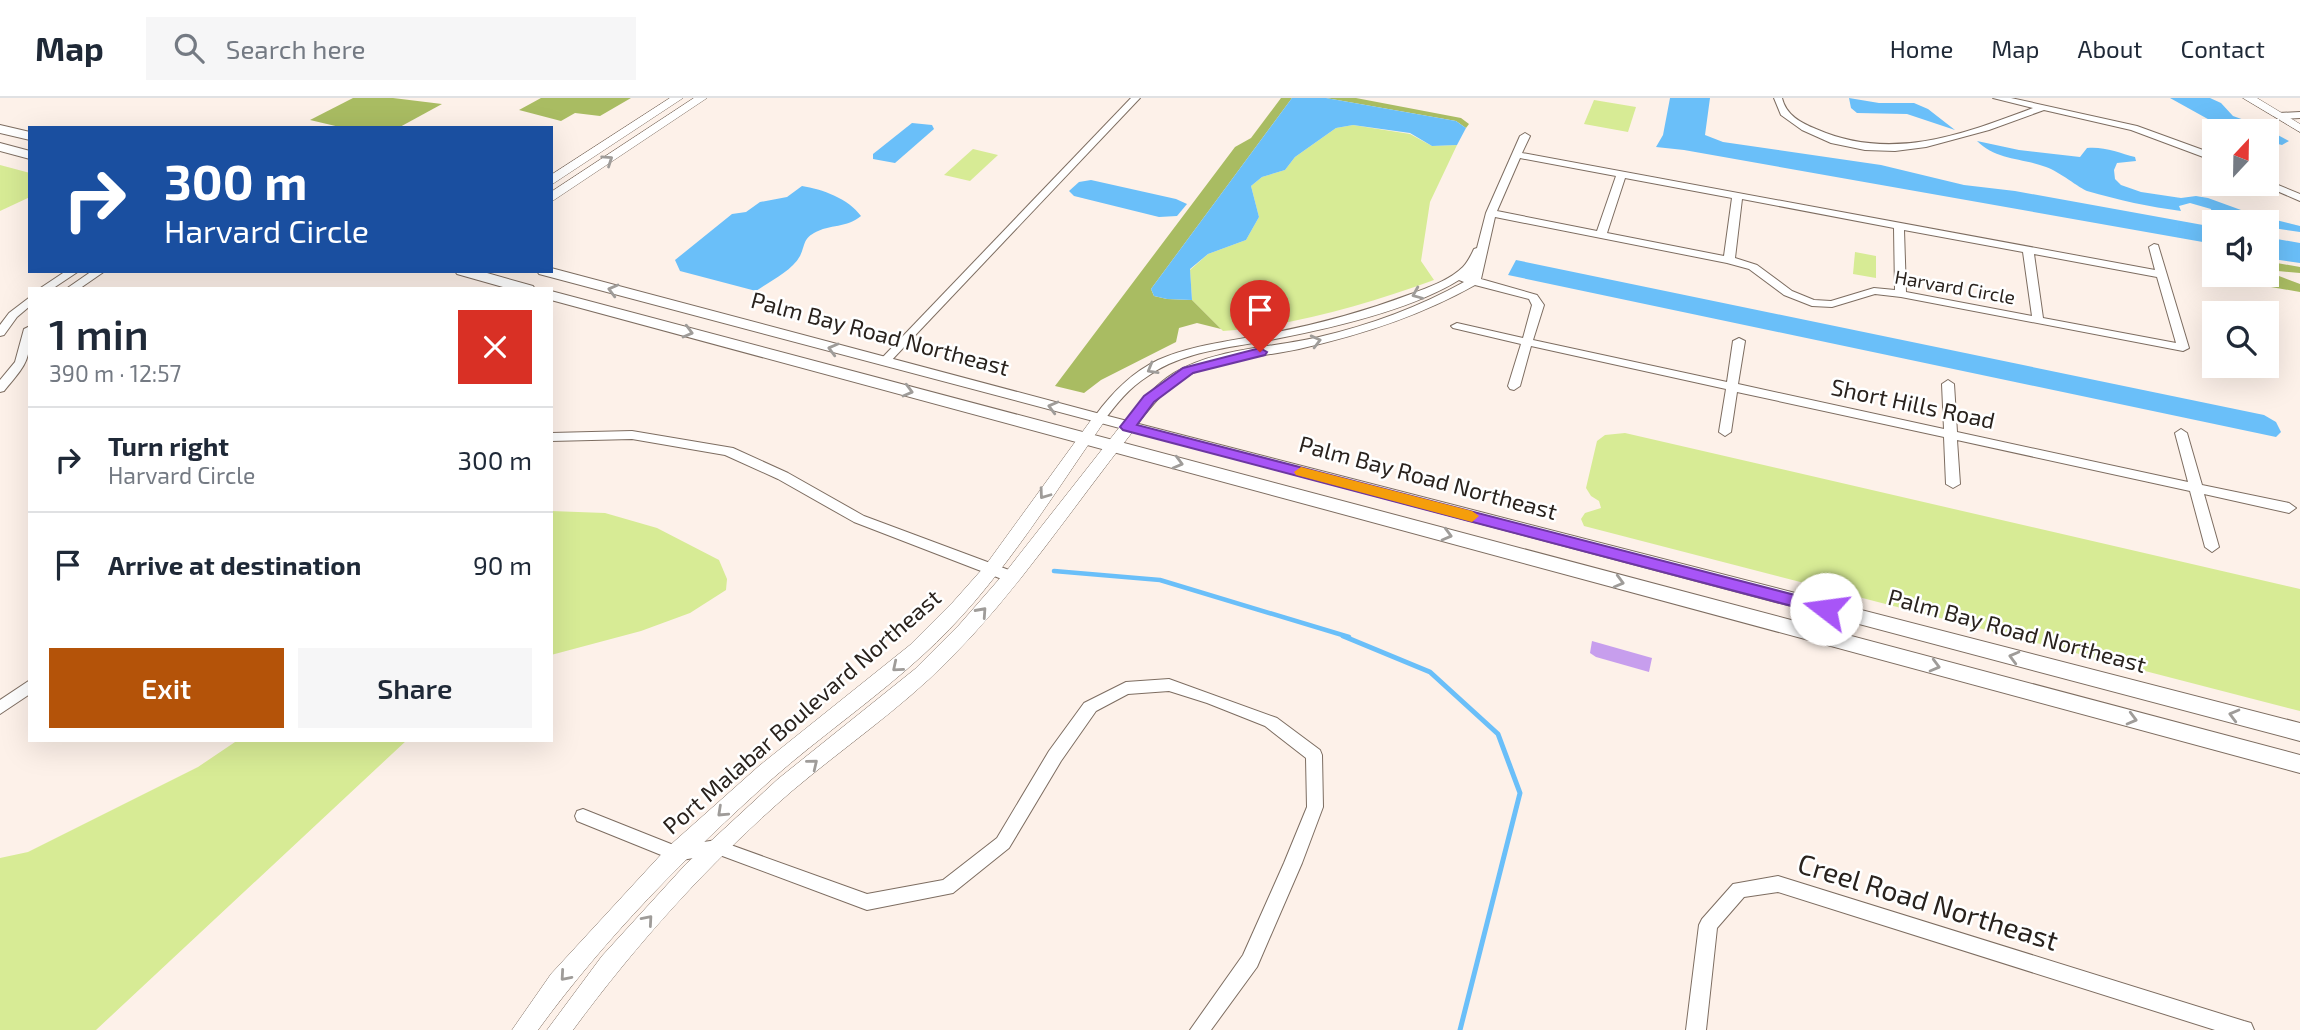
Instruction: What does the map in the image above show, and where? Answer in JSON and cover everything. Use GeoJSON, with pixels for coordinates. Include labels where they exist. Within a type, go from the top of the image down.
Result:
{"type":"FeatureCollection","features":[{"type":"Feature","properties":{"kind":"main road"},"geometry":{"type":"LineString","coordinates":[[0,129],[28,136]]}},
{"type":"Feature","properties":{"kind":"main road"},"geometry":{"type":"LineString","coordinates":[[0,147],[28,154]]}},
{"type":"Feature","properties":{"kind":"main road"},"geometry":{"type":"LineString","coordinates":[[469,273],[520,287]]}},
{"type":"Feature","properties":{"kind":"main road","name":"Palm Bay Road Northeast"},"geometry":{"type":"LineString","coordinates":[[551,273],[1128,427],[2300,732]]}},
{"type":"Feature","properties":{"kind":"main road","name":"Palm Bay Road Northeast"},"geometry":{"type":"LineString","coordinates":[[553,296],[2300,764]]}},
{"type":"Feature","properties":{"kind":"main road"},"geometry":{"type":"LineString","coordinates":[[842,373],[884,362]]}},
{"type":"Feature","properties":{"kind":"main road"},"geometry":{"type":"LineString","coordinates":[[1506,551],[1532,551],[1550,547],[1563,540]]}},
{"type":"Feature","properties":{"kind":"main road"},"geometry":{"type":"LineString","coordinates":[[1575,570],[1576,562],[1617,554]]}},
{"type":"Feature","properties":{"kind":"main road"},"geometry":{"type":"LineString","coordinates":[[1995,682],[2026,679],[2051,667]]}},
{"type":"Feature","properties":{"kind":"main road"},"geometry":{"type":"LineString","coordinates":[[2099,710],[2103,704],[2118,698],[2150,693]]}},
{"type":"Feature","properties":{"kind":"street"},"geometry":{"type":"LineString","coordinates":[[553,180],[678,98]]}},
{"type":"Feature","properties":{"kind":"street"},"geometry":{"type":"LineString","coordinates":[[553,197],[701,98]]}},
{"type":"Feature","properties":{"kind":"street"},"geometry":{"type":"LineString","coordinates":[[884,362],[1136,98]]}},
{"type":"Feature","properties":{"kind":"street"},"geometry":{"type":"LineString","coordinates":[[1778,98],[1788,118],[1813,133],[1849,144],[1891,148],[1926,146],[1967,136],[2043,107]]}},
{"type":"Feature","properties":{"kind":"street"},"geometry":{"type":"LineString","coordinates":[[1997,98],[2125,124],[2180,142],[2202,152]]}},
{"type":"Feature","properties":{"kind":"street"},"geometry":{"type":"LineString","coordinates":[[2249,98],[2279,116],[2298,121]]}},
{"type":"Feature","properties":{"kind":"street"},"geometry":{"type":"LineString","coordinates":[[2263,98],[2298,121]]}},
{"type":"Feature","properties":{"kind":"street"},"geometry":{"type":"LineString","coordinates":[[1128,427],[1149,399],[1188,370],[1218,361],[1347,334],[1420,308],[1475,280],[1491,213],[1525,136]]}},
{"type":"Feature","properties":{"kind":"street"},"geometry":{"type":"LineString","coordinates":[[1517,155],[2161,274]]}},
{"type":"Feature","properties":{"kind":"street"},"geometry":{"type":"LineString","coordinates":[[1601,234],[1622,174]]}},
{"type":"Feature","properties":{"kind":"street"},"geometry":{"type":"LineString","coordinates":[[2279,189],[2300,198]]}},
{"type":"Feature","properties":{"kind":"street"},"geometry":{"type":"LineString","coordinates":[[1729,260],[1737,196]]}},
{"type":"Feature","properties":{"kind":"street","name":"Harvard Circle"},"geometry":{"type":"LineString","coordinates":[[1491,213],[1729,260],[1753,267],[1788,293],[1812,303],[1832,304],[1874,291],[1901,294],[2183,348],[2154,247]]}},
{"type":"Feature","properties":{"kind":"street"},"geometry":{"type":"LineString","coordinates":[[1899,226],[1901,294]]}},
{"type":"Feature","properties":{"kind":"street"},"geometry":{"type":"LineString","coordinates":[[1099,419],[1130,382],[1161,363],[1204,348],[1272,337],[1405,299],[1457,276],[1466,269],[1486,238]]}},
{"type":"Feature","properties":{"kind":"street"},"geometry":{"type":"LineString","coordinates":[[2028,249],[2038,320]]}},
{"type":"Feature","properties":{"kind":"street"},"geometry":{"type":"LineString","coordinates":[[47,287],[71,273]]}},
{"type":"Feature","properties":{"kind":"street"},"geometry":{"type":"LineString","coordinates":[[74,287],[97,273]]}},
{"type":"Feature","properties":{"kind":"street"},"geometry":{"type":"LineString","coordinates":[[1457,276],[1533,297],[1538,305],[1514,386]]}},
{"type":"Feature","properties":{"kind":"street"},"geometry":{"type":"LineString","coordinates":[[0,333],[13,315],[28,302]]}},
{"type":"Feature","properties":{"kind":"street","name":"Short Hills Road"},"geometry":{"type":"LineString","coordinates":[[1457,326],[2289,508]]}},
{"type":"Feature","properties":{"kind":"street"},"geometry":{"type":"LineString","coordinates":[[0,388],[21,362],[28,336]]}},
{"type":"Feature","properties":{"kind":"street"},"geometry":{"type":"LineString","coordinates":[[1725,432],[1740,341]]}},
{"type":"Feature","properties":{"kind":"street"},"geometry":{"type":"LineString","coordinates":[[1948,384],[1952,484]]}},
{"type":"Feature","properties":{"kind":"street","name":"Port Malabar Boulevard Northeast"},"geometry":{"type":"LineString","coordinates":[[524,1030],[559,982],[676,854],[766,772],[917,649],[991,570],[1099,419]]}},
{"type":"Feature","properties":{"kind":"street","name":"Port Malabar Boulevard Northeast"},"geometry":{"type":"LineString","coordinates":[[559,1030],[587,991],[648,920],[717,847],[785,786],[938,659],[1012,577],[1128,427]]}},
{"type":"Feature","properties":{"kind":"street"},"geometry":{"type":"LineString","coordinates":[[2181,433],[2212,547]]}},
{"type":"Feature","properties":{"kind":"street"},"geometry":{"type":"LineString","coordinates":[[553,437],[632,435],[728,451],[783,476],[859,519],[1012,577]]}},
{"type":"Feature","properties":{"kind":"street"},"geometry":{"type":"LineString","coordinates":[[583,816],[676,854],[717,847],[867,902],[947,887],[1003,843],[1055,756],[1090,707],[1126,688],[1169,685],[1212,699],[1271,722],[1314,755],[1315,807],[1250,961],[1200,1030]]}},
{"type":"Feature","properties":{"kind":"street"},"geometry":{"type":"LineString","coordinates":[[0,708],[28,687]]}},
{"type":"Feature","properties":{"kind":"street","name":"Creel Road Northeast"},"geometry":{"type":"LineString","coordinates":[[1696,1030],[1708,925],[1739,890],[1778,884],[2244,1030]]}},
{"type":"Feature","properties":{"kind":"green space"},"geometry":{"type":"Polygon","coordinates":[[[353,98],[393,98],[442,104],[402,126],[336,126],[310,120],[353,98]]]}},
{"type":"Feature","properties":{"kind":"green space"},"geometry":{"type":"Polygon","coordinates":[[[541,98],[631,98],[600,116],[575,113],[561,121],[519,110],[541,98]]]}},
{"type":"Feature","properties":{"kind":"green space"},"geometry":{"type":"Polygon","coordinates":[[[1281,98],[1292,98],[1151,289],[1154,296],[1192,300],[1221,329],[1197,323],[1179,328],[1176,342],[1101,380],[1084,393],[1055,386],[1235,147],[1251,138],[1281,98]]]}},
{"type":"Feature","properties":{"kind":"green space"},"geometry":{"type":"Polygon","coordinates":[[[1326,98],[1356,98],[1461,118],[1469,124],[1466,128],[1456,121],[1326,98]]]}},
{"type":"Feature","properties":{"kind":"green space"},"geometry":{"type":"Polygon","coordinates":[[[1594,100],[1636,107],[1628,132],[1584,124],[1594,100]]]}},
{"type":"Feature","properties":{"kind":"green space"},"geometry":{"type":"Polygon","coordinates":[[[1353,125],[1410,134],[1432,146],[1457,145],[1430,202],[1421,261],[1434,280],[1330,313],[1223,331],[1192,300],[1190,270],[1208,254],[1246,240],[1259,217],[1251,186],[1262,177],[1285,170],[1295,157],[1336,128],[1353,125]]]}},
{"type":"Feature","properties":{"kind":"green space"},"geometry":{"type":"Polygon","coordinates":[[[973,149],[998,155],[970,181],[944,175],[973,149]]]}},
{"type":"Feature","properties":{"kind":"green space"},"geometry":{"type":"Polygon","coordinates":[[[0,165],[28,172],[28,198],[0,211],[0,165]]]}},
{"type":"Feature","properties":{"kind":"green space"},"geometry":{"type":"Polygon","coordinates":[[[1855,252],[1876,256],[1876,278],[1853,274],[1855,252]]]}},
{"type":"Feature","properties":{"kind":"green space"},"geometry":{"type":"Polygon","coordinates":[[[2279,263],[2300,267],[2300,273],[2279,271],[2279,263]]]}},
{"type":"Feature","properties":{"kind":"green space"},"geometry":{"type":"Polygon","coordinates":[[[2279,276],[2300,284],[2300,292],[2271,287],[2279,287],[2279,276]]]}},
{"type":"Feature","properties":{"kind":"green space"},"geometry":{"type":"Polygon","coordinates":[[[1625,433],[2300,589],[2300,711],[1584,526],[1581,519],[1585,513],[1601,508],[1599,501],[1591,496],[1586,488],[1597,441],[1605,435],[1625,433]]]}},
{"type":"Feature","properties":{"kind":"green space"},"geometry":{"type":"Polygon","coordinates":[[[553,511],[605,513],[657,528],[719,560],[727,579],[726,590],[690,613],[641,631],[553,654],[553,511]]]}},
{"type":"Feature","properties":{"kind":"green space"},"geometry":{"type":"Polygon","coordinates":[[[235,742],[405,742],[96,1030],[0,1030],[0,858],[28,852],[198,767],[235,742]]]}},
{"type":"Feature","properties":{"kind":"water"},"geometry":{"type":"Polygon","coordinates":[[[1292,98],[1326,98],[1456,121],[1466,128],[1457,145],[1432,146],[1410,133],[1353,125],[1336,128],[1295,157],[1285,170],[1262,177],[1251,186],[1259,217],[1246,240],[1208,254],[1190,269],[1192,300],[1154,296],[1151,289],[1292,98]]]}},
{"type":"Feature","properties":{"kind":"water"},"geometry":{"type":"Polygon","coordinates":[[[1670,98],[1710,98],[1705,135],[1723,142],[1881,165],[1964,185],[2015,191],[2202,225],[2202,242],[1656,147],[1663,135],[1670,98]]]}},
{"type":"Feature","properties":{"kind":"water"},"geometry":{"type":"Polygon","coordinates":[[[1849,98],[1879,103],[1914,103],[1928,109],[1955,130],[1907,114],[1857,113],[1851,108],[1849,98]]]}},
{"type":"Feature","properties":{"kind":"water"},"geometry":{"type":"Polygon","coordinates":[[[2170,98],[2210,98],[2221,103],[2233,116],[2241,119],[2208,119],[2170,98]]]}},
{"type":"Feature","properties":{"kind":"water"},"geometry":{"type":"Polygon","coordinates":[[[912,123],[932,125],[934,129],[895,163],[873,159],[873,154],[912,123]]]}},
{"type":"Feature","properties":{"kind":"water"},"geometry":{"type":"Polygon","coordinates":[[[2279,136],[2289,141],[2279,144],[2279,136]]]}},
{"type":"Feature","properties":{"kind":"water"},"geometry":{"type":"Polygon","coordinates":[[[1977,141],[2019,150],[2080,157],[2087,148],[2117,152],[2135,157],[2136,161],[2117,163],[2114,170],[2115,179],[2121,185],[2141,192],[2181,198],[2208,198],[2241,210],[2211,210],[2190,203],[2179,206],[2181,211],[2134,203],[2087,191],[2051,169],[2001,155],[1977,141]]]}},
{"type":"Feature","properties":{"kind":"water"},"geometry":{"type":"Polygon","coordinates":[[[1091,180],[1176,199],[1187,204],[1177,216],[1159,217],[1074,196],[1069,191],[1079,182],[1091,180]]]}},
{"type":"Feature","properties":{"kind":"water"},"geometry":{"type":"Polygon","coordinates":[[[802,186],[834,196],[850,205],[861,216],[810,235],[792,266],[756,291],[680,271],[675,260],[732,214],[746,212],[760,202],[787,197],[802,186]]]}},
{"type":"Feature","properties":{"kind":"water"},"geometry":{"type":"Polygon","coordinates":[[[2279,221],[2300,226],[2300,232],[2279,229],[2279,221]]]}},
{"type":"Feature","properties":{"kind":"water"},"geometry":{"type":"Polygon","coordinates":[[[2279,239],[2300,243],[2300,263],[2279,260],[2279,239]]]}},
{"type":"Feature","properties":{"kind":"water"},"geometry":{"type":"Polygon","coordinates":[[[1516,260],[2264,415],[2276,422],[2281,432],[2276,437],[1508,275],[1516,260]]]}},
{"type":"Feature","properties":{"kind":"building"},"geometry":{"type":"Polygon","coordinates":[[[1592,641],[1652,658],[1649,672],[1596,657],[1590,653],[1592,641]]]}},
{"type":"Feature","properties":{"kind":"waterway"},"geometry":{"type":"LineString","coordinates":[[1054,571],[1160,580],[1349,637]]}},
{"type":"Feature","properties":{"kind":"waterway"},"geometry":{"type":"LineString","coordinates":[[1343,636],[1430,672],[1498,734],[1520,793],[1460,1030]]}},
{"type":"Feature","properties":{"kind":"slow traffic"},"geometry":{"type":"LineString","coordinates":[[1301,472],[1472,516]]}},
{"type":"Feature","properties":{"kind":"route"},"geometry":{"type":"LineString","coordinates":[[1260,352],[1188,370],[1149,399],[1128,427],[1826,609]]}}]}
